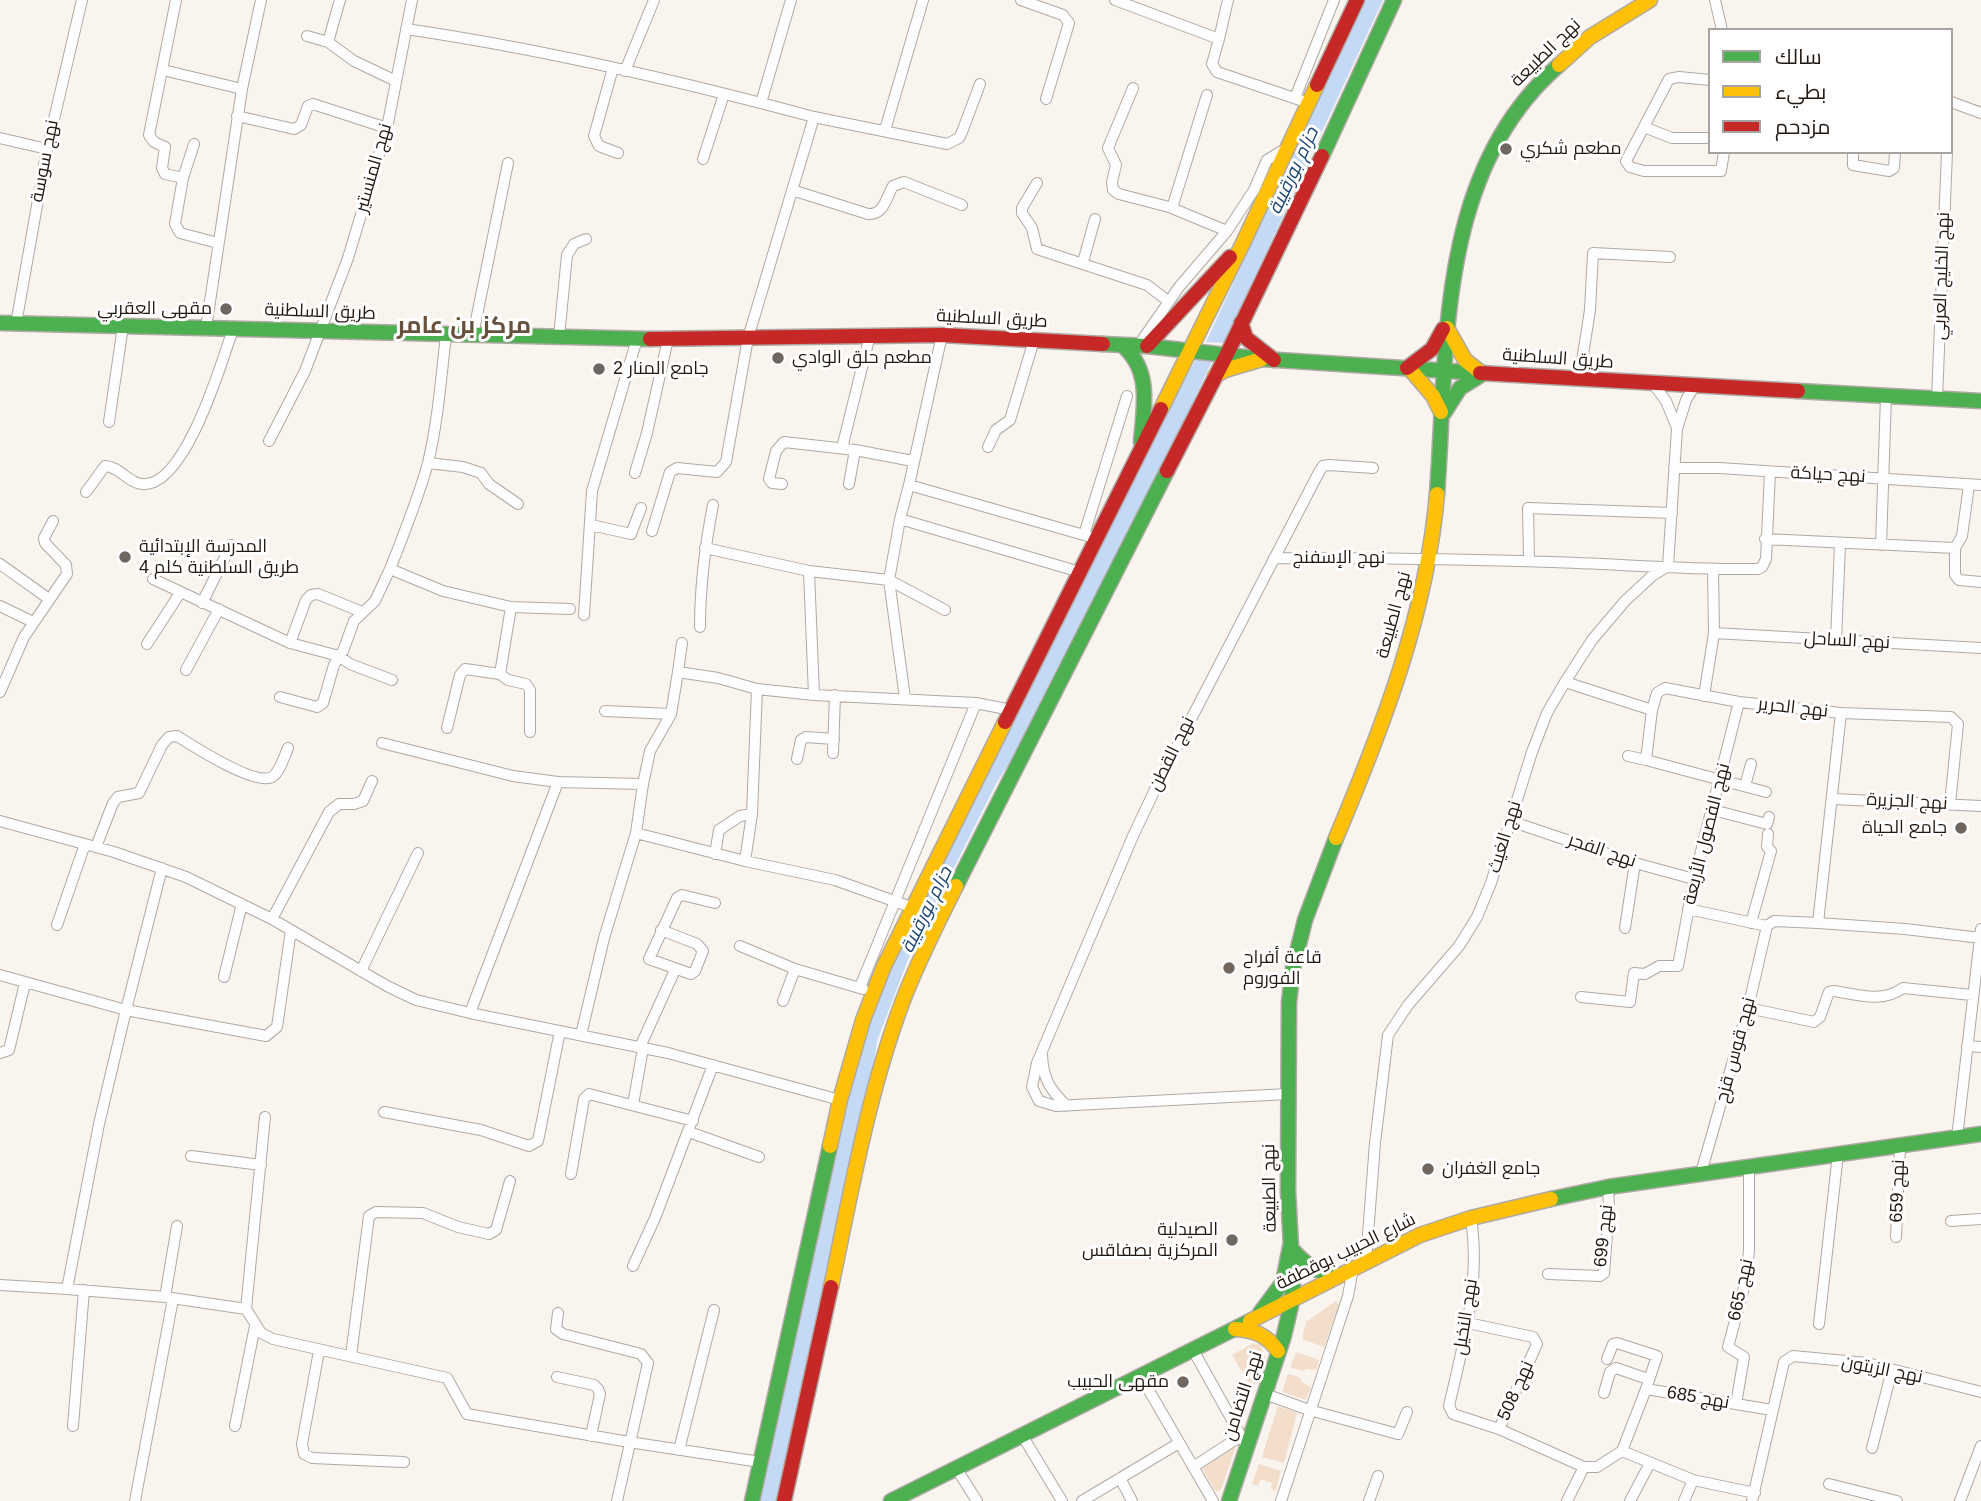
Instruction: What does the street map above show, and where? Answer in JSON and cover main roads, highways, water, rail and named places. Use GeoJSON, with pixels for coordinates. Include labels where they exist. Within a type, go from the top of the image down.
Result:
{"type":"FeatureCollection","features":[{"type":"Feature","properties":{"kind":"main road"},"geometry":{"type":"LineString","coordinates":[[752,1501],[840,1100],[867,990],[1080,572],[1091,537],[1141,450],[1191,350],[1290,147],[1357,0]]}},
{"type":"Feature","properties":{"kind":"main road"},"geometry":{"type":"LineString","coordinates":[[784,1501],[868,1114],[880,1067],[902,1003],[939,920],[1227,354],[1394,0]]}},
{"type":"Feature","properties":{"kind":"main road","name":"نهج الطبيعة"},"geometry":{"type":"LineString","coordinates":[[1291,1301],[1293,1283],[1290,1247],[1287,1020],[1293,968],[1316,887],[1385,712],[1429,558],[1435,508],[1446,324],[1455,260],[1470,197],[1485,163],[1513,115],[1540,81],[1577,46],[1607,24],[1650,0]]}},
{"type":"Feature","properties":{"kind":"main road"},"geometry":{"type":"LineString","coordinates":[[1142,346],[1242,246]]}},
{"type":"Feature","properties":{"kind":"main road","name":"طريق السلطنية"},"geometry":{"type":"LineString","coordinates":[[0,323],[668,339],[942,335],[1142,346],[1268,359],[1579,380],[1981,401]]}},
{"type":"Feature","properties":{"kind":"main road"},"geometry":{"type":"LineString","coordinates":[[1241,323],[1246,338],[1268,359]]}},
{"type":"Feature","properties":{"kind":"main road"},"geometry":{"type":"LineString","coordinates":[[1441,415],[1433,396],[1408,368],[1432,349],[1446,324]]}},
{"type":"Feature","properties":{"kind":"main road"},"geometry":{"type":"LineString","coordinates":[[1441,415],[1461,388],[1483,373],[1465,360],[1446,324]]}},
{"type":"Feature","properties":{"kind":"main road"},"geometry":{"type":"LineString","coordinates":[[1122,345],[1137,356],[1142,369],[1141,450]]}},
{"type":"Feature","properties":{"kind":"main road"},"geometry":{"type":"LineString","coordinates":[[1215,376],[1225,370],[1268,359]]}},
{"type":"Feature","properties":{"kind":"main road","name":"شارع الحبيب بوقطفة"},"geometry":{"type":"LineString","coordinates":[[891,1501],[1359,1265],[1420,1236],[1471,1218],[1608,1187],[1981,1134]]}},
{"type":"Feature","properties":{"kind":"main road"},"geometry":{"type":"LineString","coordinates":[[1290,1247],[1311,1269],[1328,1276],[1338,1276]]}},
{"type":"Feature","properties":{"kind":"main road"},"geometry":{"type":"LineString","coordinates":[[1256,1319],[1283,1282],[1290,1247]]}},
{"type":"Feature","properties":{"kind":"main road","name":"نهج التضامن"},"geometry":{"type":"LineString","coordinates":[[1229,1501],[1244,1441],[1265,1394],[1291,1301]]}},
{"type":"Feature","properties":{"kind":"main road"},"geometry":{"type":"LineString","coordinates":[[1235,1329],[1262,1333],[1278,1351]]}},
{"type":"Feature","properties":{"kind":"water","name":"حزام بورقيبة"},"geometry":{"type":"Polygon","coordinates":[[[1364,0],[1383,0],[1224,343],[1206,342],[1364,0]]]}},
{"type":"Feature","properties":{"kind":"water","name":"حزام بورقيبة"},"geometry":{"type":"Polygon","coordinates":[[[1196,359],[1212,361],[1028,735],[997,782],[909,957],[877,1041],[871,1082],[778,1501],[758,1501],[861,1045],[898,953],[1163,420],[1196,359]]]}},
{"type":"Feature","properties":{"kind":"place","name":"مطعم شكري"},"geometry":{"type":"Point","coordinates":[1506,149]}},
{"type":"Feature","properties":{"kind":"place","name":"مقهى العقربي"},"geometry":{"type":"Point","coordinates":[226,309]}},
{"type":"Feature","properties":{"kind":"place","name":"مطعم حلق الوادي"},"geometry":{"type":"Point","coordinates":[778,358]}},
{"type":"Feature","properties":{"kind":"place","name":"جامع المنار 2"},"geometry":{"type":"Point","coordinates":[599,369]}},
{"type":"Feature","properties":{"kind":"place","name":"المدرسة الإبتدائية طريق السلطنية كلم 4"},"geometry":{"type":"Point","coordinates":[125,557]}},
{"type":"Feature","properties":{"kind":"place","name":"جامع الحياة"},"geometry":{"type":"Point","coordinates":[1961,828]}},
{"type":"Feature","properties":{"kind":"place","name":"قاعة أفراح الفوروم"},"geometry":{"type":"Point","coordinates":[1229,968]}},
{"type":"Feature","properties":{"kind":"place","name":"جامع الغفران"},"geometry":{"type":"Point","coordinates":[1428,1169]}},
{"type":"Feature","properties":{"kind":"place","name":"الصيدلية المركزية بصفاقس"},"geometry":{"type":"Point","coordinates":[1232,1240]}},
{"type":"Feature","properties":{"kind":"place","name":"مقهى الحبيب"},"geometry":{"type":"Point","coordinates":[1183,1382]}},
{"type":"Feature","properties":{"kind":"district","name":"مركز بن عامر"},"geometry":{"type":"Point","coordinates":[464,326]}}]}
